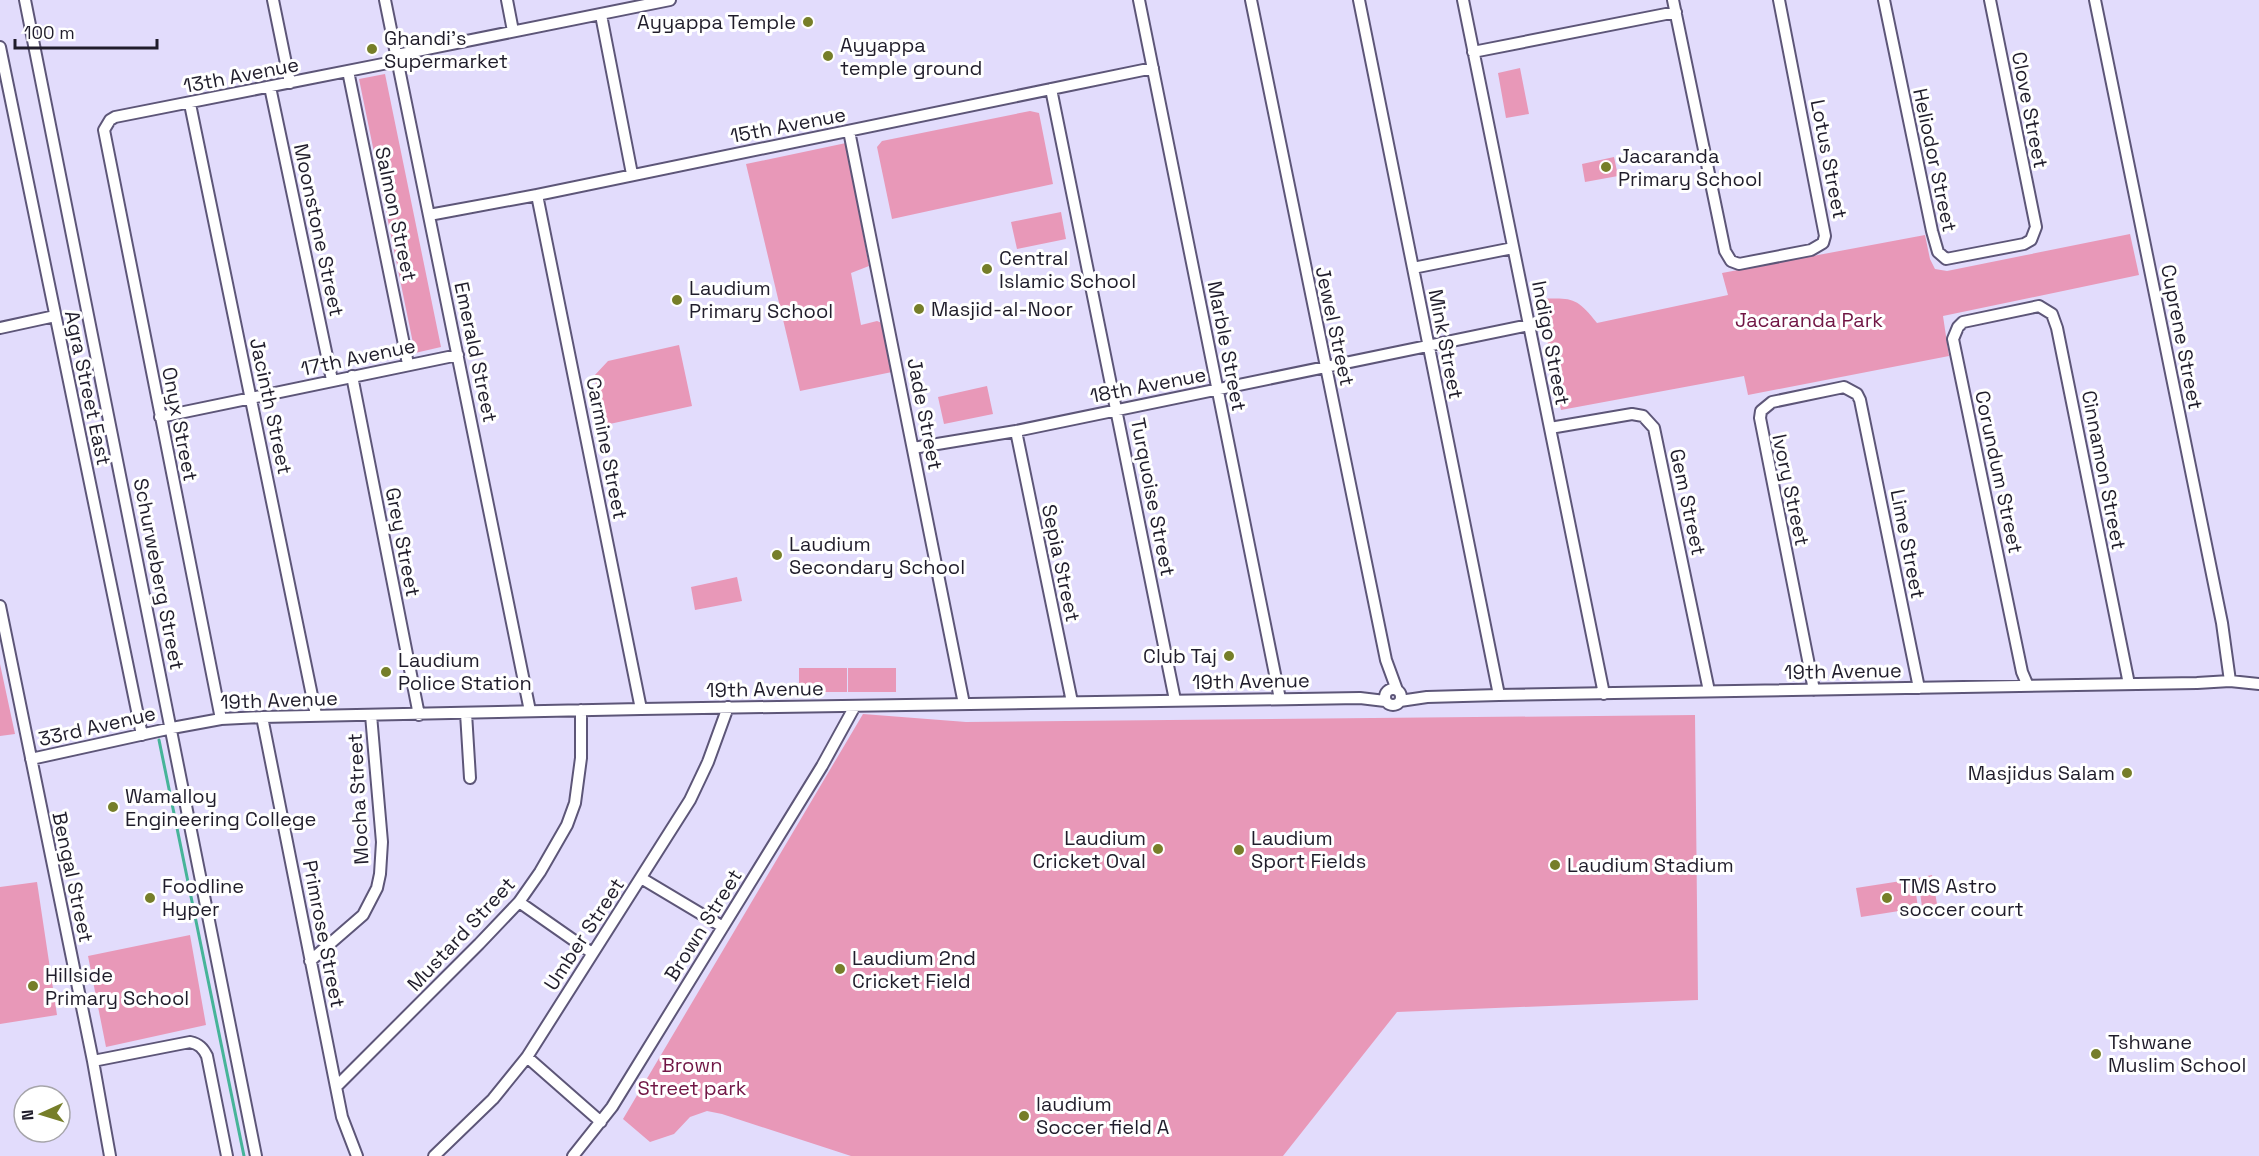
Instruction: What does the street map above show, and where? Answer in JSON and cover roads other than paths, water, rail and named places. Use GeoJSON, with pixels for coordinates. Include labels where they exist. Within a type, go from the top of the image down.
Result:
{"type":"FeatureCollection","features":[{"type":"Feature","properties":{"kind":"street","name":"Schurweberg Street"},"geometry":{"type":"LineString","coordinates":[[25,0],[256,1156]]}},
{"type":"Feature","properties":{"kind":"street"},"geometry":{"type":"LineString","coordinates":[[273,0],[290,83]]}},
{"type":"Feature","properties":{"kind":"street","name":"Emerald Street"},"geometry":{"type":"LineString","coordinates":[[385,0],[530,711]]}},
{"type":"Feature","properties":{"kind":"street"},"geometry":{"type":"LineString","coordinates":[[507,0],[513,31]]}},
{"type":"Feature","properties":{"kind":"street","name":"13th Avenue"},"geometry":{"type":"LineString","coordinates":[[104,136],[105,125],[115,117],[348,72],[513,31],[670,0]]}},
{"type":"Feature","properties":{"kind":"street","name":"Marble Street"},"geometry":{"type":"LineString","coordinates":[[1139,0],[1280,699]]}},
{"type":"Feature","properties":{"kind":"street","name":"Jewel Street"},"geometry":{"type":"LineString","coordinates":[[1251,0],[1392,695]]}},
{"type":"Feature","properties":{"kind":"street","name":"Mink Street"},"geometry":{"type":"LineString","coordinates":[[1359,0],[1499,695]]}},
{"type":"Feature","properties":{"kind":"street","name":"Indigo Street"},"geometry":{"type":"LineString","coordinates":[[1463,0],[1604,694]]}},
{"type":"Feature","properties":{"kind":"street"},"geometry":{"type":"LineString","coordinates":[[1473,52],[1676,12],[1673,0]]}},
{"type":"Feature","properties":{"kind":"street","name":"Lotus Street"},"geometry":{"type":"LineString","coordinates":[[1676,12],[1725,250],[1731,261],[1742,264],[1811,250],[1823,243],[1825,236],[1779,0]]}},
{"type":"Feature","properties":{"kind":"street","name":"Heliodor Street"},"geometry":{"type":"LineString","coordinates":[[1884,0],[1917,164],[1935,243],[1940,255],[1950,259],[2024,244],[2031,240],[2036,227]]}},
{"type":"Feature","properties":{"kind":"street","name":"Clove Street"},"geometry":{"type":"LineString","coordinates":[[1990,0],[2036,227]]}},
{"type":"Feature","properties":{"kind":"street","name":"Cuprene Street"},"geometry":{"type":"LineString","coordinates":[[2095,0],[2222,623],[2230,681]]}},
{"type":"Feature","properties":{"kind":"street"},"geometry":{"type":"LineString","coordinates":[[601,15],[632,174]]}},
{"type":"Feature","properties":{"kind":"street","name":"Agra Street East"},"geometry":{"type":"LineString","coordinates":[[0,47],[142,735]]}},
{"type":"Feature","properties":{"kind":"street","name":"15th Avenue"},"geometry":{"type":"LineString","coordinates":[[429,215],[537,195],[1153,68]]}},
{"type":"Feature","properties":{"kind":"street","name":"Salmon Street"},"geometry":{"type":"LineString","coordinates":[[348,72],[408,364]]}},
{"type":"Feature","properties":{"kind":"street","name":"Moonstone Street"},"geometry":{"type":"LineString","coordinates":[[270,87],[332,380]]}},
{"type":"Feature","properties":{"kind":"street","name":"Turquoise Street"},"geometry":{"type":"LineString","coordinates":[[1051,89],[1174,700]]}},
{"type":"Feature","properties":{"kind":"street","name":"Jacinth Street"},"geometry":{"type":"LineString","coordinates":[[190,104],[316,716]]}},
{"type":"Feature","properties":{"kind":"street","name":"Jade Street"},"geometry":{"type":"LineString","coordinates":[[849,131],[964,704]]}},
{"type":"Feature","properties":{"kind":"street","name":"Onyx Street"},"geometry":{"type":"LineString","coordinates":[[104,136],[221,719]]}},
{"type":"Feature","properties":{"kind":"street","name":"Carmine Street"},"geometry":{"type":"LineString","coordinates":[[537,195],[641,709]]}},
{"type":"Feature","properties":{"kind":"street"},"geometry":{"type":"LineString","coordinates":[[1413,268],[1513,248]]}},
{"type":"Feature","properties":{"kind":"street","name":"Cinnamon Street"},"geometry":{"type":"LineString","coordinates":[[2003,313],[2039,306],[2052,314],[2055,321],[2129,684]]}},
{"type":"Feature","properties":{"kind":"street","name":"Corundum Street"},"geometry":{"type":"LineString","coordinates":[[2003,313],[1963,322],[1953,339],[2024,686]]}},
{"type":"Feature","properties":{"kind":"street"},"geometry":{"type":"LineString","coordinates":[[0,328],[55,316]]}},
{"type":"Feature","properties":{"kind":"street","name":"18th Avenue"},"geometry":{"type":"LineString","coordinates":[[913,448],[1016,431],[1529,325]]}},
{"type":"Feature","properties":{"kind":"street","name":"17th Avenue"},"geometry":{"type":"LineString","coordinates":[[160,417],[458,355]]}},
{"type":"Feature","properties":{"kind":"street","name":"Grey Street"},"geometry":{"type":"LineString","coordinates":[[352,376],[419,715]]}},
{"type":"Feature","properties":{"kind":"street","name":"Ivory Street"},"geometry":{"type":"LineString","coordinates":[[1814,690],[1760,418],[1761,411],[1772,402],[1844,387],[1857,394],[1861,407]]}},
{"type":"Feature","properties":{"kind":"street","name":"Lime Street"},"geometry":{"type":"LineString","coordinates":[[1861,407],[1919,688]]}},
{"type":"Feature","properties":{"kind":"street","name":"Gem Street"},"geometry":{"type":"LineString","coordinates":[[1550,428],[1632,414],[1643,416],[1654,428],[1709,691]]}},
{"type":"Feature","properties":{"kind":"street","name":"Sepia Street"},"geometry":{"type":"LineString","coordinates":[[1016,431],[1072,702]]}},
{"type":"Feature","properties":{"kind":"street","name":"Bengal Street"},"geometry":{"type":"LineString","coordinates":[[0,606],[93,1061],[110,1156]]}},
{"type":"Feature","properties":{"kind":"street","name":"19th Avenue"},"geometry":{"type":"LineString","coordinates":[[172,728],[221,719],[262,717],[530,711],[1360,698],[1392,695],[1427,697],[1604,694],[2230,681],[2259,684]]}},
{"type":"Feature","properties":{"kind":"street","name":"Brown Street"},"geometry":{"type":"LineString","coordinates":[[573,1156],[601,1122],[822,766],[855,706]]}},
{"type":"Feature","properties":{"kind":"street","name":"Umber Street"},"geometry":{"type":"LineString","coordinates":[[435,1156],[493,1099],[527,1057],[641,878],[700,780],[728,707]]}},
{"type":"Feature","properties":{"kind":"street","name":"Mustard Street"},"geometry":{"type":"LineString","coordinates":[[336,1088],[382,1044],[519,902],[555,847],[567,825],[575,803],[581,758],[581,710]]}},
{"type":"Feature","properties":{"kind":"street"},"geometry":{"type":"LineString","coordinates":[[466,714],[470,778]]}},
{"type":"Feature","properties":{"kind":"street","name":"Mocha Street"},"geometry":{"type":"LineString","coordinates":[[310,961],[363,915],[377,888],[382,842],[371,715]]}},
{"type":"Feature","properties":{"kind":"street","name":"Primrose Street"},"geometry":{"type":"LineString","coordinates":[[262,717],[342,1117],[357,1156]]}},
{"type":"Feature","properties":{"kind":"street","name":"33rd Avenue"},"geometry":{"type":"LineString","coordinates":[[31,759],[172,728]]}},
{"type":"Feature","properties":{"kind":"street"},"geometry":{"type":"LineString","coordinates":[[641,878],[723,927]]}},
{"type":"Feature","properties":{"kind":"street"},"geometry":{"type":"LineString","coordinates":[[519,902],[592,953]]}},
{"type":"Feature","properties":{"kind":"street"},"geometry":{"type":"LineString","coordinates":[[93,1061],[190,1042],[197,1044],[207,1056],[227,1156]]}},
{"type":"Feature","properties":{"kind":"street"},"geometry":{"type":"LineString","coordinates":[[527,1057],[601,1122]]}},
{"type":"Feature","properties":{"kind":"waterway"},"geometry":{"type":"LineString","coordinates":[[159,740],[244,1156]]}},
{"type":"Feature","properties":{"kind":"place","name":"Ayyappa Temple"},"geometry":{"type":"Point","coordinates":[808,22]}},
{"type":"Feature","properties":{"kind":"place","name":"Ghandi's Supermarket"},"geometry":{"type":"Point","coordinates":[372,49]}},
{"type":"Feature","properties":{"kind":"place","name":"Ayyappa temple ground"},"geometry":{"type":"Point","coordinates":[828,56]}},
{"type":"Feature","properties":{"kind":"place","name":"Jacaranda Primary School"},"geometry":{"type":"Point","coordinates":[1606,167]}},
{"type":"Feature","properties":{"kind":"place","name":"Central Islamic School"},"geometry":{"type":"Point","coordinates":[987,269]}},
{"type":"Feature","properties":{"kind":"place","name":"Laudium Primary School"},"geometry":{"type":"Point","coordinates":[677,300]}},
{"type":"Feature","properties":{"kind":"place","name":"Masjid-al-Noor"},"geometry":{"type":"Point","coordinates":[919,309]}},
{"type":"Feature","properties":{"kind":"place","name":"Laudium Secondary School"},"geometry":{"type":"Point","coordinates":[777,555]}},
{"type":"Feature","properties":{"kind":"place","name":"Club Taj"},"geometry":{"type":"Point","coordinates":[1229,656]}},
{"type":"Feature","properties":{"kind":"place","name":"Laudium Police Station"},"geometry":{"type":"Point","coordinates":[386,672]}},
{"type":"Feature","properties":{"kind":"place","name":"Masjidus Salam"},"geometry":{"type":"Point","coordinates":[2127,773]}},
{"type":"Feature","properties":{"kind":"place","name":"Wamalloy Engineering College"},"geometry":{"type":"Point","coordinates":[113,807]}},
{"type":"Feature","properties":{"kind":"place","name":"Laudium Cricket Oval"},"geometry":{"type":"Point","coordinates":[1158,849]}},
{"type":"Feature","properties":{"kind":"place","name":"Laudium Sport Fields"},"geometry":{"type":"Point","coordinates":[1239,850]}},
{"type":"Feature","properties":{"kind":"place","name":"Laudium Stadium"},"geometry":{"type":"Point","coordinates":[1555,865]}},
{"type":"Feature","properties":{"kind":"place","name":"Foodline Hyper"},"geometry":{"type":"Point","coordinates":[150,898]}},
{"type":"Feature","properties":{"kind":"place","name":"TMS Astro soccer court"},"geometry":{"type":"Point","coordinates":[1887,898]}},
{"type":"Feature","properties":{"kind":"place","name":"Laudium 2nd Cricket Field"},"geometry":{"type":"Point","coordinates":[840,969]}},
{"type":"Feature","properties":{"kind":"place","name":"Hillside Primary School"},"geometry":{"type":"Point","coordinates":[33,986]}},
{"type":"Feature","properties":{"kind":"place","name":"Tshwane Muslim School"},"geometry":{"type":"Point","coordinates":[2096,1054]}},
{"type":"Feature","properties":{"kind":"place","name":"laudium Soccer field A"},"geometry":{"type":"Point","coordinates":[1024,1116]}},
{"type":"Feature","properties":{"kind":"park label","name":"Jacaranda Park"},"geometry":{"type":"Point","coordinates":[1809,320]}},
{"type":"Feature","properties":{"kind":"park label","name":"Brown Street park"},"geometry":{"type":"Point","coordinates":[692,1076]}}]}
